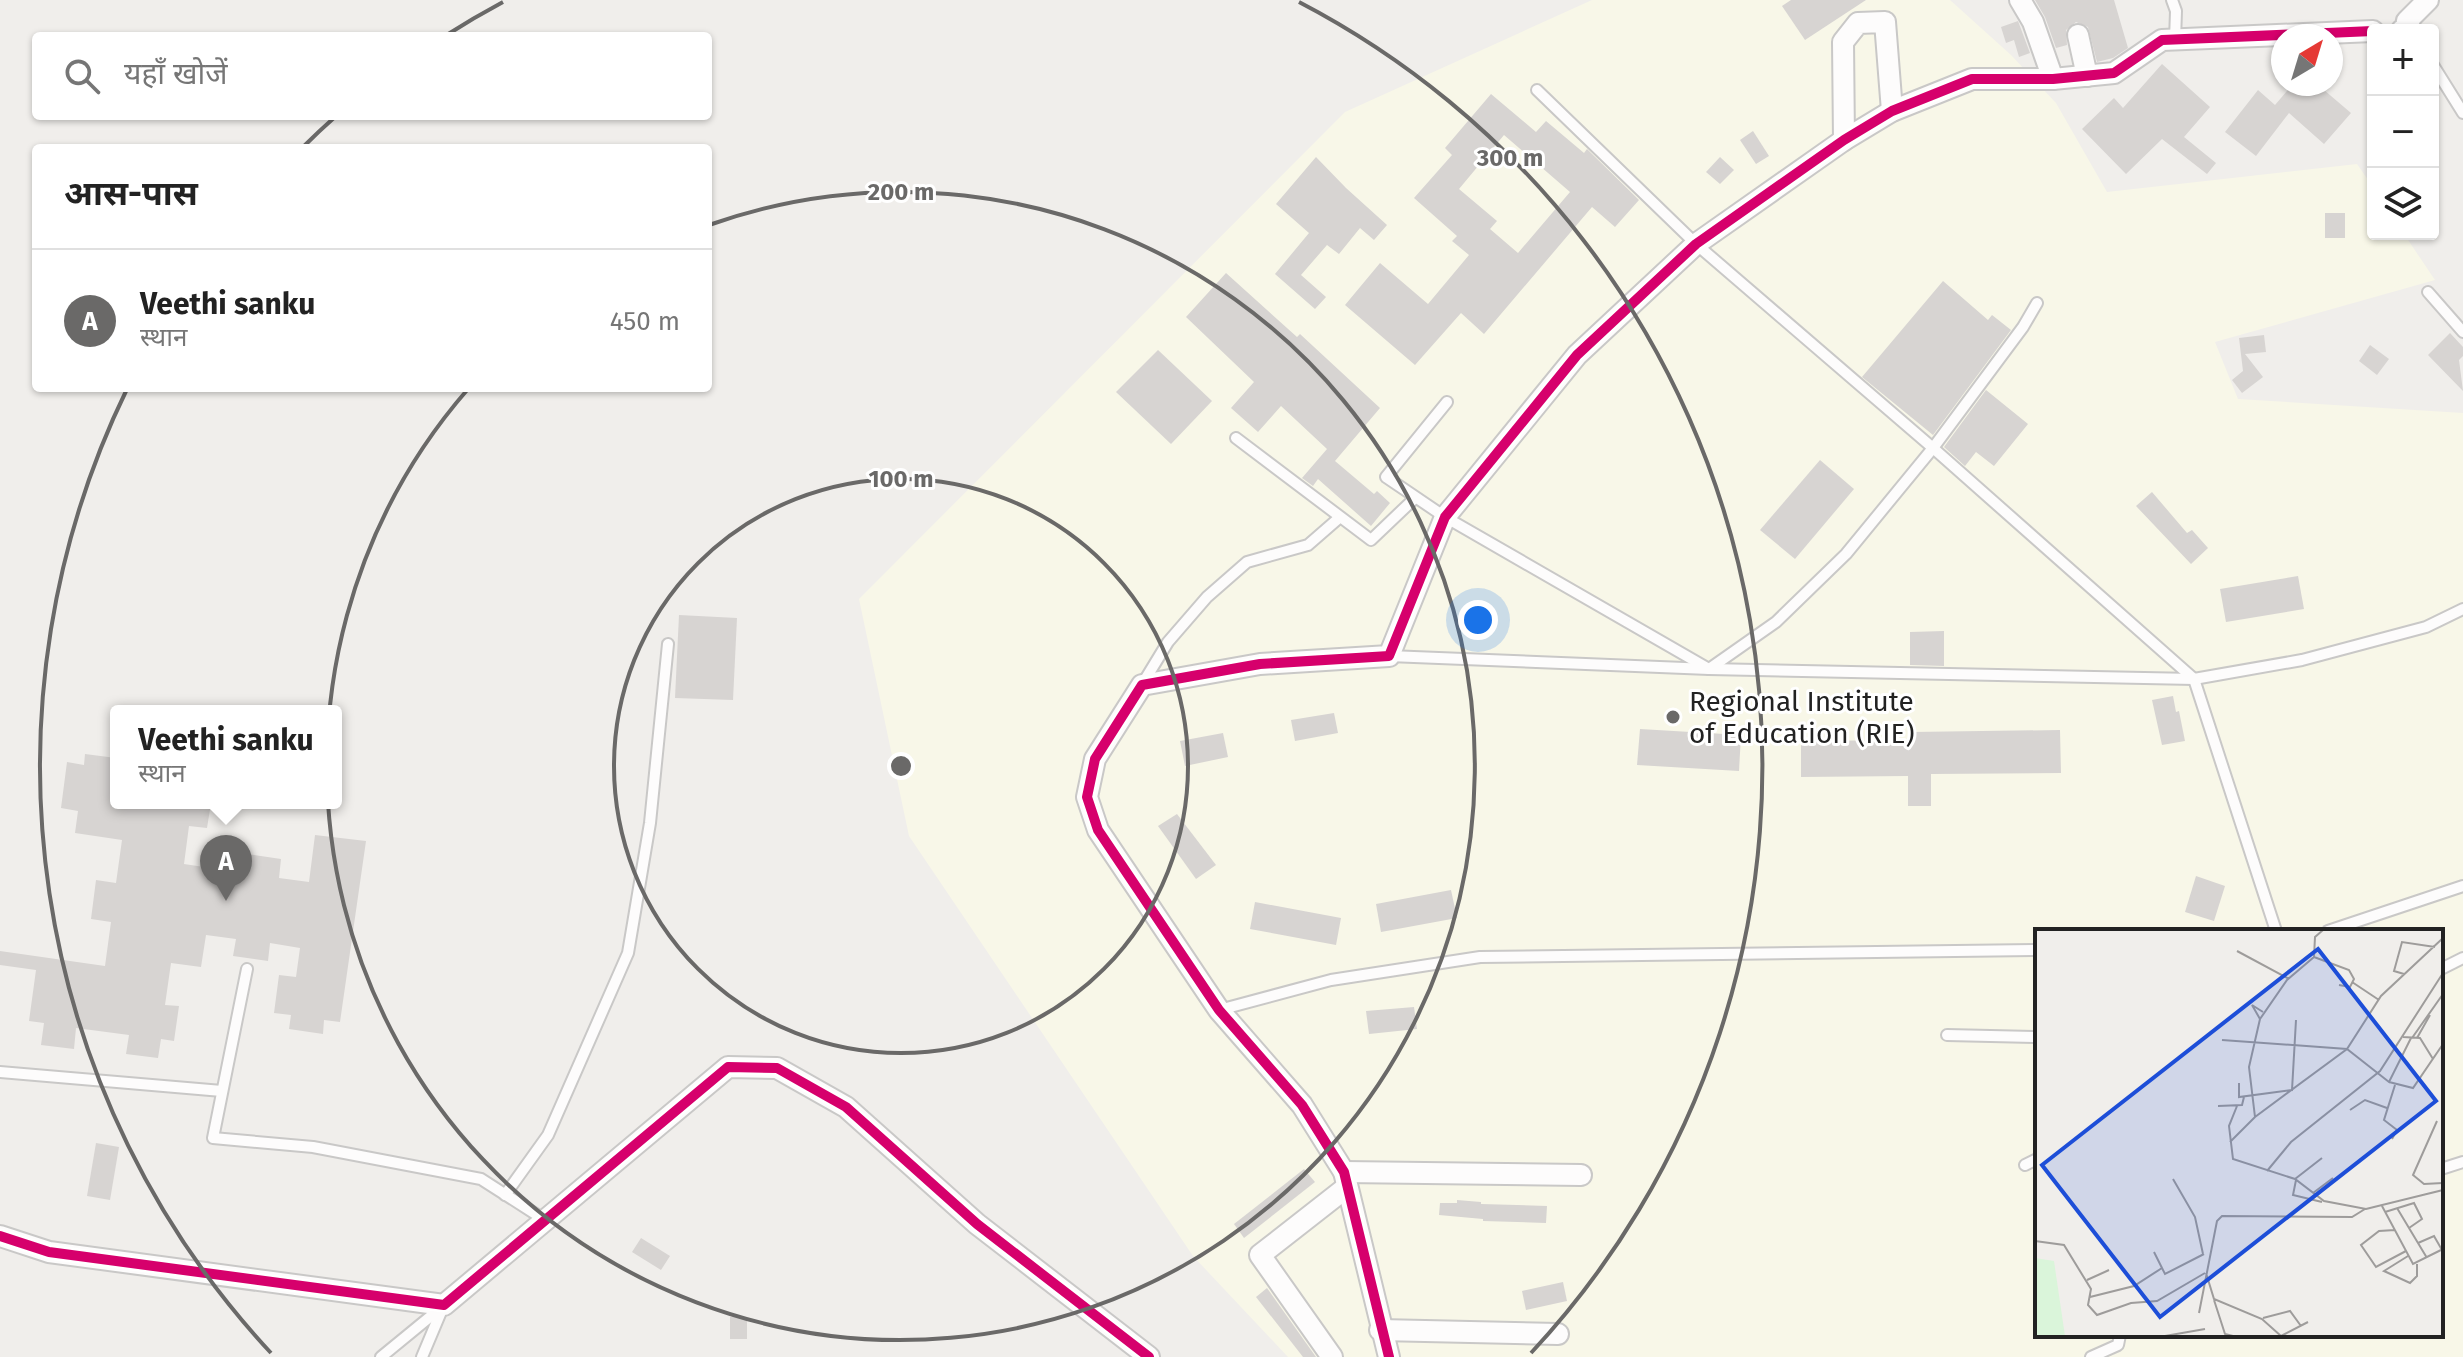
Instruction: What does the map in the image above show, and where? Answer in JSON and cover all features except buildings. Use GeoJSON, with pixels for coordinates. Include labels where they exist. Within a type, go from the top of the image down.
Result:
{"type":"FeatureCollection","features":[{"type":"Feature","properties":{"kind":"street"},"geometry":{"type":"LineString","coordinates":[[2020,0],[2033,22],[2053,79]]}},
{"type":"Feature","properties":{"kind":"street"},"geometry":{"type":"LineString","coordinates":[[2408,24],[2407,21],[2428,0]]}},
{"type":"Feature","properties":{"kind":"street"},"geometry":{"type":"LineString","coordinates":[[1844,140],[1843,42],[1858,23],[1885,22],[1892,111]]}},
{"type":"Feature","properties":{"kind":"street"},"geometry":{"type":"LineString","coordinates":[[1389,1357],[1346,1180],[1302,1105],[1219,1010],[1098,830],[1087,797],[1095,759],[1142,685],[1260,664],[1389,656],[1445,517],[1577,355],[1696,244],[1844,140],[1892,111],[1972,79],[2053,79],[2114,73],[2162,40],[2367,31]]}},
{"type":"Feature","properties":{"kind":"street"},"geometry":{"type":"LineString","coordinates":[[2078,35],[2087,76]]}},
{"type":"Feature","properties":{"kind":"street"},"geometry":{"type":"LineString","coordinates":[[0,1236],[49,1252],[444,1305],[728,1067],[777,1068],[846,1107],[977,1224],[1149,1357]]}},
{"type":"Feature","properties":{"kind":"street"},"geometry":{"type":"LineString","coordinates":[[1332,1357],[1260,1255],[1346,1180],[1581,1175]]}},
{"type":"Feature","properties":{"kind":"street"},"geometry":{"type":"LineString","coordinates":[[1380,1330],[1558,1334]]}},
{"type":"Feature","properties":{"kind":"lane"},"geometry":{"type":"LineString","coordinates":[[2172,0],[2176,11],[2175,40]]}},
{"type":"Feature","properties":{"kind":"lane"},"geometry":{"type":"LineString","coordinates":[[2439,75],[2463,113]]}},
{"type":"Feature","properties":{"kind":"lane"},"geometry":{"type":"LineString","coordinates":[[1537,90],[1696,244],[2194,679],[2275,929]]}},
{"type":"Feature","properties":{"kind":"lane"},"geometry":{"type":"LineString","coordinates":[[2428,292],[2463,332]]}},
{"type":"Feature","properties":{"kind":"lane"},"geometry":{"type":"LineString","coordinates":[[1709,669],[1776,622],[1846,554],[1933,448],[2023,327],[2037,303]]}},
{"type":"Feature","properties":{"kind":"lane"},"geometry":{"type":"LineString","coordinates":[[1447,402],[1386,477],[1445,517],[1709,669]]}},
{"type":"Feature","properties":{"kind":"lane"},"geometry":{"type":"LineString","coordinates":[[1236,438],[1371,540],[1415,498]]}},
{"type":"Feature","properties":{"kind":"lane"},"geometry":{"type":"LineString","coordinates":[[1142,685],[1168,642],[1207,597],[1247,562],[1308,545],[1339,518]]}},
{"type":"Feature","properties":{"kind":"lane"},"geometry":{"type":"LineString","coordinates":[[1389,656],[1709,669],[2194,679],[2302,660],[2426,627],[2463,609]]}},
{"type":"Feature","properties":{"kind":"lane"},"geometry":{"type":"LineString","coordinates":[[505,1195],[548,1135],[628,953],[650,823],[668,644]]}},
{"type":"Feature","properties":{"kind":"lane"},"geometry":{"type":"LineString","coordinates":[[2334,929],[2463,886]]}},
{"type":"Feature","properties":{"kind":"lane"},"geometry":{"type":"LineString","coordinates":[[1219,1010],[1331,980],[1480,957],[2035,950]]}},
{"type":"Feature","properties":{"kind":"lane"},"geometry":{"type":"LineString","coordinates":[[2443,968],[2463,958]]}},
{"type":"Feature","properties":{"kind":"lane"},"geometry":{"type":"LineString","coordinates":[[247,969],[213,1138],[313,1147],[481,1179],[545,1220]]}},
{"type":"Feature","properties":{"kind":"lane"},"geometry":{"type":"LineString","coordinates":[[1947,1035],[2035,1037]]}},
{"type":"Feature","properties":{"kind":"lane"},"geometry":{"type":"LineString","coordinates":[[0,1072],[222,1091]]}},
{"type":"Feature","properties":{"kind":"lane"},"geometry":{"type":"LineString","coordinates":[[2025,1165],[2035,1160]]}},
{"type":"Feature","properties":{"kind":"lane"},"geometry":{"type":"LineString","coordinates":[[2443,1168],[2463,1162]]}},
{"type":"Feature","properties":{"kind":"lane"},"geometry":{"type":"LineString","coordinates":[[381,1357],[444,1305]]}},
{"type":"Feature","properties":{"kind":"lane"},"geometry":{"type":"LineString","coordinates":[[422,1357],[444,1305]]}},
{"type":"Feature","properties":{"kind":"lane"},"geometry":{"type":"LineString","coordinates":[[2091,1357],[2118,1345],[2120,1337]]}},
{"type":"Feature","properties":{"kind":"shaded area","name":"Regional Institute of Education (RIE)"},"geometry":{"type":"Polygon","coordinates":[[[1592,0],[1950,0],[2011,55],[2056,103],[2107,192],[2357,164],[2367,178],[2367,240],[2408,240],[2435,280],[2215,342],[2238,399],[2463,413],[2463,1357],[1288,1357],[1193,1256],[909,836],[859,599],[1345,112],[1592,0]]]}},
{"type":"Feature","properties":{"kind":"cycle path"},"geometry":{"type":"LineString","coordinates":[[1389,1357],[1344,1172],[1302,1105],[1219,1010],[1098,830],[1087,797],[1095,759],[1142,685],[1260,664],[1389,656],[1445,517],[1577,355],[1696,244],[1844,140],[1892,111],[1972,79],[2053,79],[2114,73],[2162,40],[2367,31]]}},
{"type":"Feature","properties":{"kind":"cycle path"},"geometry":{"type":"LineString","coordinates":[[0,1236],[49,1252],[444,1305],[728,1067],[777,1068],[846,1107],[977,1224],[1149,1357]]}},
{"type":"Feature","properties":{"kind":"place","name":"Regional Institute of Education (RIE)"},"geometry":{"type":"Point","coordinates":[1673,717]}},
{"type":"Feature","properties":{"kind":"place","name":"Veethi sanku"},"geometry":{"type":"Point","coordinates":[226,901]}}]}
